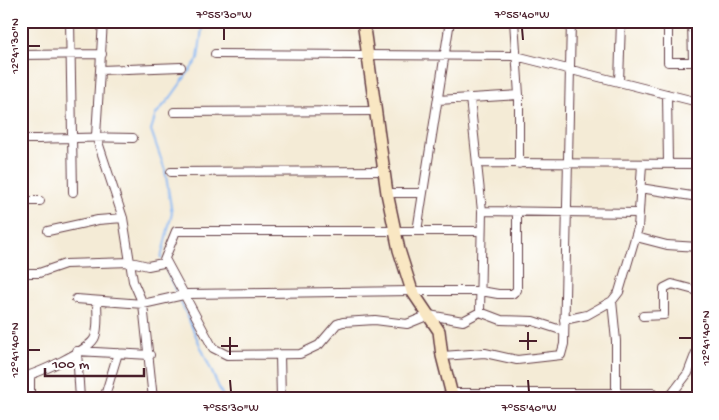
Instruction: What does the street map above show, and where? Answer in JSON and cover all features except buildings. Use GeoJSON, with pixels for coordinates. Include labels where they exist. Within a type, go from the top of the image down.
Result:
{"type":"FeatureCollection","features":[{"type":"Feature","properties":{"kind":"street"},"geometry":{"type":"LineString","coordinates":[[70,21],[73,192]]}},
{"type":"Feature","properties":{"kind":"street"},"geometry":{"type":"LineString","coordinates":[[104,21],[96,136],[123,218],[133,281],[143,304],[150,355],[153,399]]}},
{"type":"Feature","properties":{"kind":"street"},"geometry":{"type":"LineString","coordinates":[[362,21],[387,193],[395,231],[412,291],[439,331],[442,356],[451,396],[616,396],[652,393]]}},
{"type":"Feature","properties":{"kind":"street"},"geometry":{"type":"LineString","coordinates":[[417,231],[450,21]]}},
{"type":"Feature","properties":{"kind":"street"},"geometry":{"type":"LineString","coordinates":[[514,21],[519,95],[519,164]]}},
{"type":"Feature","properties":{"kind":"street"},"geometry":{"type":"LineString","coordinates":[[442,356],[485,353],[517,360],[561,355],[564,331],[568,212],[571,21]]}},
{"type":"Feature","properties":{"kind":"street"},"geometry":{"type":"LineString","coordinates":[[619,82],[621,21]]}},
{"type":"Feature","properties":{"kind":"street"},"geometry":{"type":"LineString","coordinates":[[668,21],[668,62],[695,62],[692,21]]}},
{"type":"Feature","properties":{"kind":"street"},"geometry":{"type":"LineString","coordinates":[[21,55],[102,54]]}},
{"type":"Feature","properties":{"kind":"street"},"geometry":{"type":"LineString","coordinates":[[215,54],[516,56],[698,102]]}},
{"type":"Feature","properties":{"kind":"street"},"geometry":{"type":"LineString","coordinates":[[101,70],[181,67]]}},
{"type":"Feature","properties":{"kind":"street"},"geometry":{"type":"LineString","coordinates":[[667,94],[668,164]]}},
{"type":"Feature","properties":{"kind":"street"},"geometry":{"type":"LineString","coordinates":[[438,100],[519,95]]}},
{"type":"Feature","properties":{"kind":"street"},"geometry":{"type":"LineString","coordinates":[[470,98],[482,211],[480,312]]}},
{"type":"Feature","properties":{"kind":"street"},"geometry":{"type":"LineString","coordinates":[[174,112],[375,111]]}},
{"type":"Feature","properties":{"kind":"street"},"geometry":{"type":"LineString","coordinates":[[133,138],[96,136],[21,139],[21,273],[39,273],[65,264],[131,262],[148,266],[164,263],[176,231],[481,230]]}},
{"type":"Feature","properties":{"kind":"street"},"geometry":{"type":"LineString","coordinates":[[477,164],[698,164]]}},
{"type":"Feature","properties":{"kind":"street"},"geometry":{"type":"LineString","coordinates":[[564,320],[588,315],[612,301],[619,292],[636,237],[642,164]]}},
{"type":"Feature","properties":{"kind":"street"},"geometry":{"type":"LineString","coordinates":[[171,172],[384,171]]}},
{"type":"Feature","properties":{"kind":"street"},"geometry":{"type":"LineString","coordinates":[[640,188],[698,197]]}},
{"type":"Feature","properties":{"kind":"street"},"geometry":{"type":"LineString","coordinates":[[387,193],[423,193]]}},
{"type":"Feature","properties":{"kind":"street"},"geometry":{"type":"LineString","coordinates":[[21,201],[40,201]]}},
{"type":"Feature","properties":{"kind":"street"},"geometry":{"type":"LineString","coordinates":[[482,211],[639,213]]}},
{"type":"Feature","properties":{"kind":"street"},"geometry":{"type":"LineString","coordinates":[[76,299],[143,304],[185,294],[481,291],[512,294],[517,290],[517,211]]}},
{"type":"Feature","properties":{"kind":"street"},"geometry":{"type":"LineString","coordinates":[[48,231],[98,220],[123,218]]}},
{"type":"Feature","properties":{"kind":"street"},"geometry":{"type":"LineString","coordinates":[[636,237],[667,245],[698,247]]}},
{"type":"Feature","properties":{"kind":"street"},"geometry":{"type":"LineString","coordinates":[[165,259],[213,348],[227,354],[300,354],[313,348],[343,322],[375,320],[407,324],[417,322],[428,315],[463,321],[480,312],[501,320],[534,321],[564,331]]}},
{"type":"Feature","properties":{"kind":"street"},"geometry":{"type":"LineString","coordinates":[[643,316],[664,315],[664,288],[672,284],[698,292]]}},
{"type":"Feature","properties":{"kind":"street"},"geometry":{"type":"LineString","coordinates":[[612,301],[616,341],[616,396]]}},
{"type":"Feature","properties":{"kind":"street"},"geometry":{"type":"LineString","coordinates":[[21,377],[30,376],[77,351],[95,337],[97,302]]}},
{"type":"Feature","properties":{"kind":"street"},"geometry":{"type":"LineString","coordinates":[[668,399],[688,373],[698,347]]}},
{"type":"Feature","properties":{"kind":"street"},"geometry":{"type":"LineString","coordinates":[[77,351],[150,355]]}},
{"type":"Feature","properties":{"kind":"street"},"geometry":{"type":"LineString","coordinates":[[77,351],[80,399]]}},
{"type":"Feature","properties":{"kind":"street"},"geometry":{"type":"LineString","coordinates":[[104,399],[118,353]]}},
{"type":"Feature","properties":{"kind":"street"},"geometry":{"type":"LineString","coordinates":[[280,355],[282,399]]}},
{"type":"Feature","properties":{"kind":"street"},"geometry":{"type":"LineString","coordinates":[[30,376],[30,399]]}},
{"type":"Feature","properties":{"kind":"waterway"},"geometry":{"type":"LineString","coordinates":[[161,258],[172,213],[165,170],[151,130],[156,114],[171,97],[198,59],[203,21]]}},
{"type":"Feature","properties":{"kind":"waterway"},"geometry":{"type":"LineString","coordinates":[[164,264],[177,294]]}},
{"type":"Feature","properties":{"kind":"waterway"},"geometry":{"type":"LineString","coordinates":[[179,298],[224,399]]}}]}
